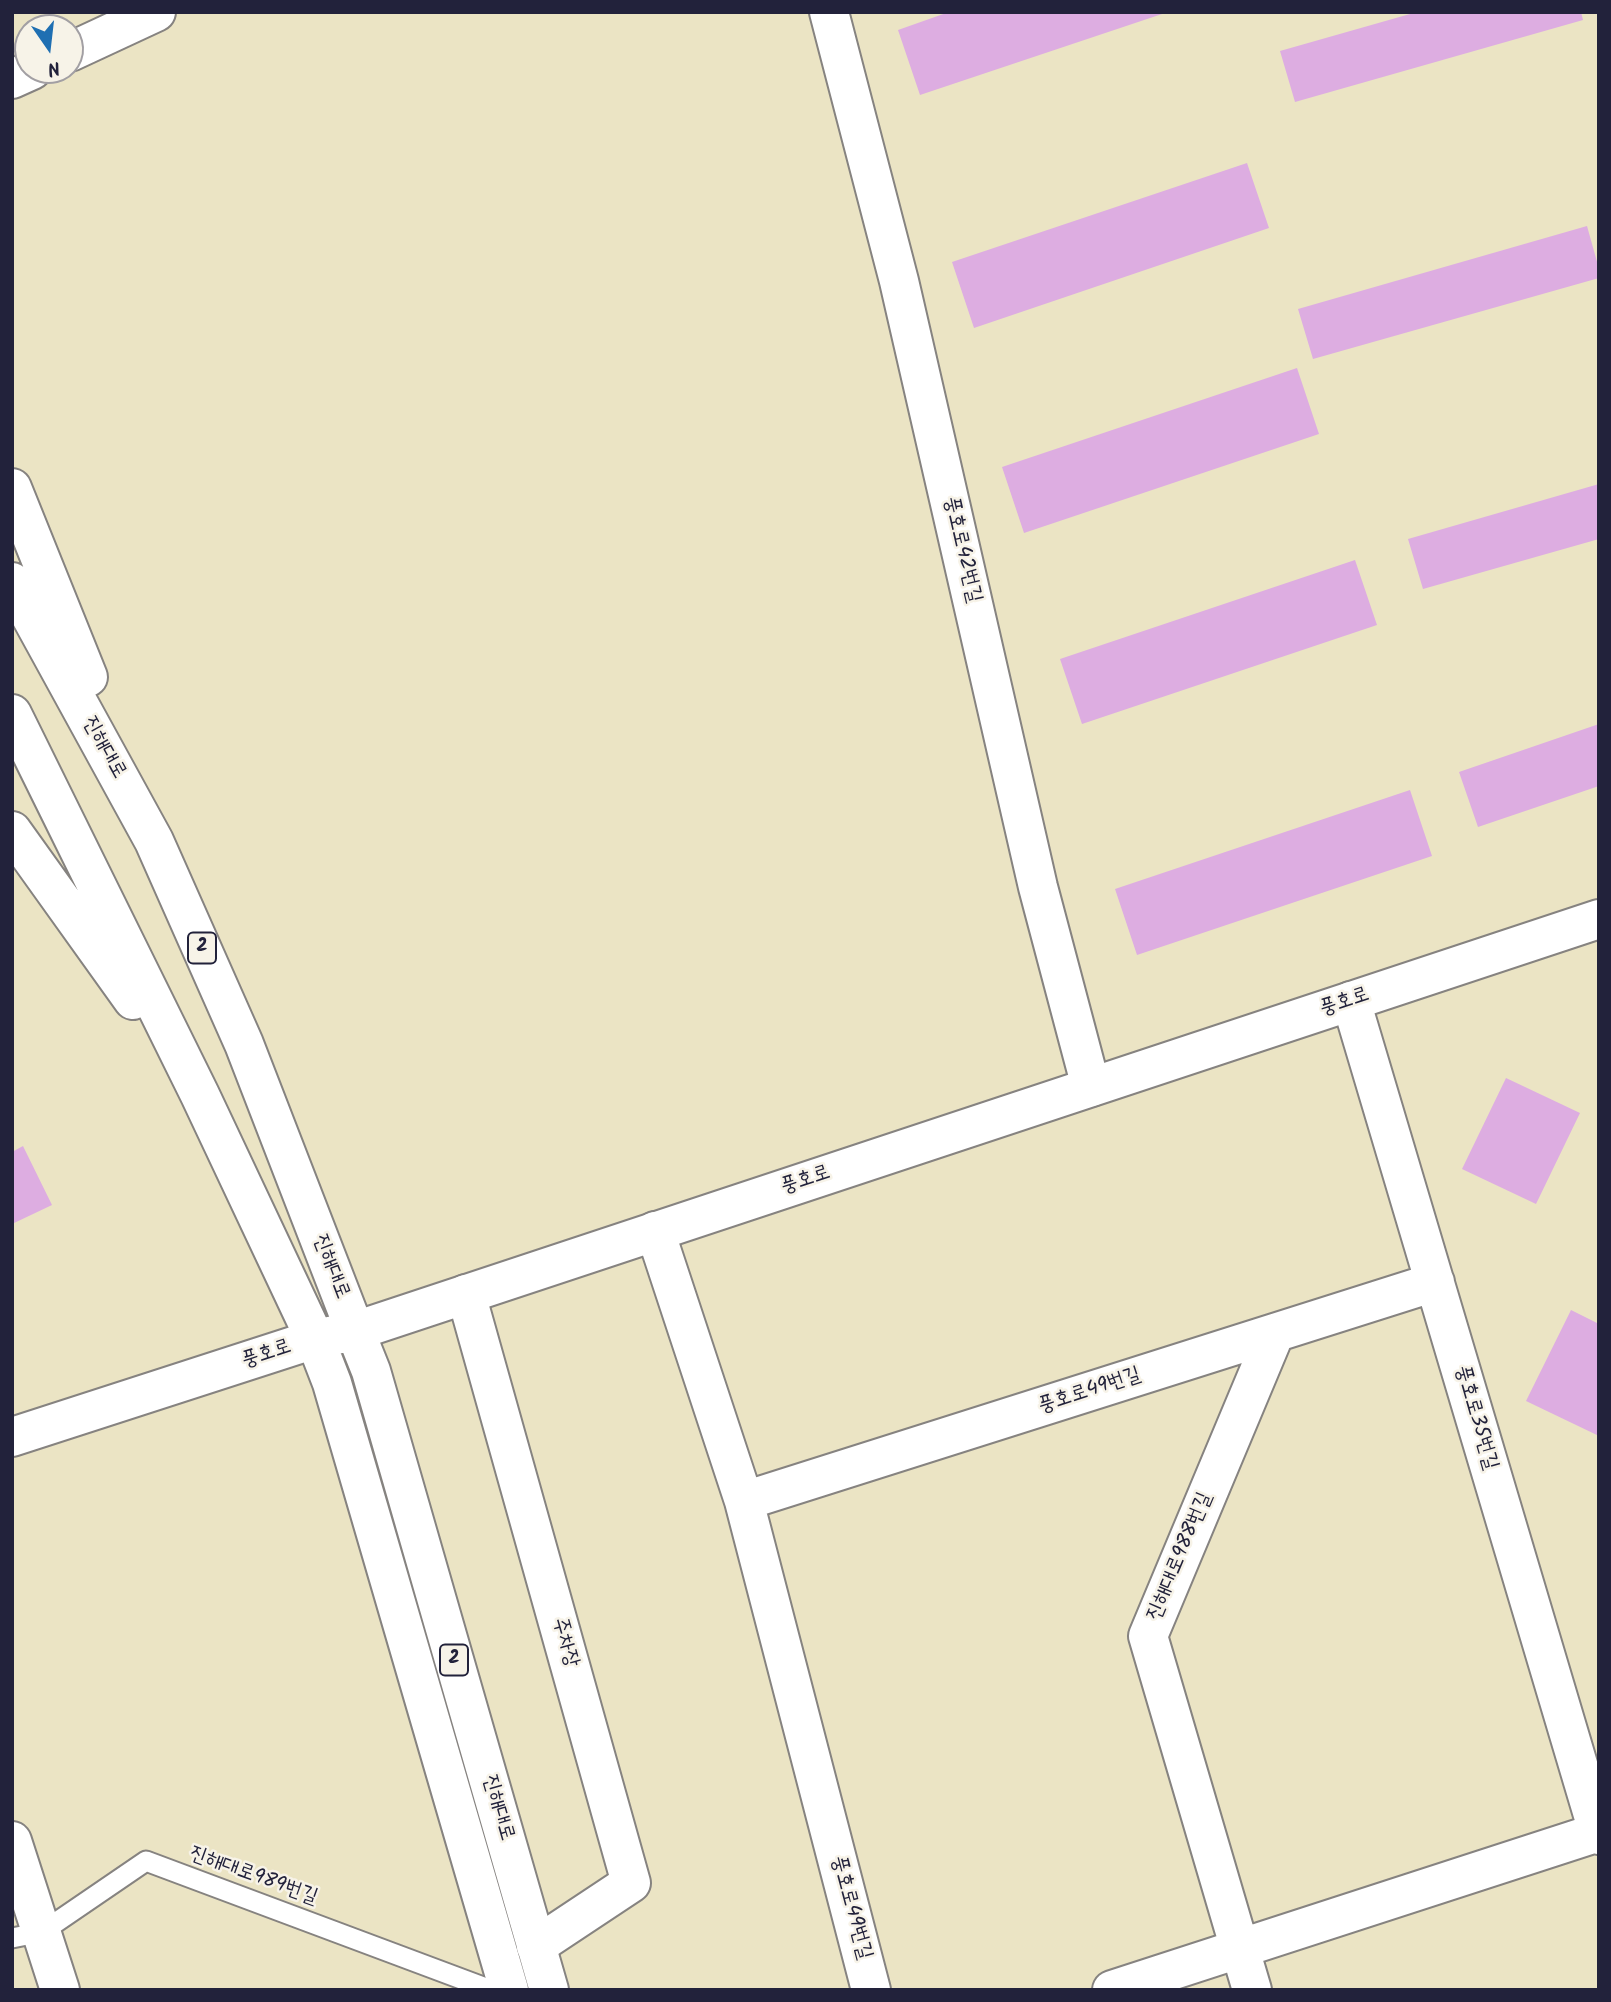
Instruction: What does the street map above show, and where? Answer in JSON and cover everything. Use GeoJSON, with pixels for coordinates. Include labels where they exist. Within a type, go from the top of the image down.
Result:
{"type":"FeatureCollection","features":[{"type":"Feature","properties":{"kind":"main road"},"geometry":{"type":"LineString","coordinates":[[84,45],[156,12]]}},
{"type":"Feature","properties":{"kind":"main road","name":"풍호로42번길"},"geometry":{"type":"LineString","coordinates":[[830,12],[899,281],[1038,887],[1091,1087]]}},
{"type":"Feature","properties":{"kind":"main road"},"geometry":{"type":"LineString","coordinates":[[12,488],[154,841]]}},
{"type":"Feature","properties":{"kind":"main road","name":"진해대로"},"geometry":{"type":"LineString","coordinates":[[12,582],[154,841],[244,1044],[355,1331],[370,1371],[549,1990]]}},
{"type":"Feature","properties":{"kind":"main road","name":"진해대로"},"geometry":{"type":"LineString","coordinates":[[12,714],[200,1095],[315,1339],[332,1383],[509,1990]]}},
{"type":"Feature","properties":{"kind":"main road"},"geometry":{"type":"LineString","coordinates":[[12,831],[200,1095]]}},
{"type":"Feature","properties":{"kind":"main road","name":"풍호로"},"geometry":{"type":"LineString","coordinates":[[12,1437],[315,1339],[355,1331],[1599,919]]}},
{"type":"Feature","properties":{"kind":"main road","name":"풍호로35번길"},"geometry":{"type":"LineString","coordinates":[[1351,1001],[1599,1833]]}},
{"type":"Feature","properties":{"kind":"main road","name":"풍호로49번길"},"geometry":{"type":"LineString","coordinates":[[655,1231],[744,1501],[871,1990]]}},
{"type":"Feature","properties":{"kind":"main road","name":"풍호로49번길"},"geometry":{"type":"LineString","coordinates":[[744,1501],[1435,1282]]}},
{"type":"Feature","properties":{"kind":"main road","name":"주차장"},"geometry":{"type":"LineString","coordinates":[[467,1294],[631,1883],[536,1946]]}},
{"type":"Feature","properties":{"kind":"main road","name":"진해대로988번길"},"geometry":{"type":"LineString","coordinates":[[1252,1990],[1148,1636],[1275,1333]]}},
{"type":"Feature","properties":{"kind":"main road"},"geometry":{"type":"LineString","coordinates":[[1112,1990],[1599,1833]]}},
{"type":"Feature","properties":{"kind":"main road"},"geometry":{"type":"LineString","coordinates":[[12,1841],[27,1935],[60,1990]]}},
{"type":"Feature","properties":{"kind":"lane","name":"진해대로989번길"},"geometry":{"type":"LineString","coordinates":[[27,1935],[146,1861],[491,1990]]}},
{"type":"Feature","properties":{"kind":"building"},"geometry":{"type":"Polygon","coordinates":[[[949,12],[1165,13],[920,95],[898,30],[949,12]]]}},
{"type":"Feature","properties":{"kind":"building"},"geometry":{"type":"Polygon","coordinates":[[[1417,12],[1581,12],[1583,20],[1295,102],[1280,51],[1417,12]]]}},
{"type":"Feature","properties":{"kind":"building"},"geometry":{"type":"Polygon","coordinates":[[[1247,163],[1269,228],[974,328],[952,262],[1247,163]]]}},
{"type":"Feature","properties":{"kind":"building"},"geometry":{"type":"Polygon","coordinates":[[[1587,226],[1599,278],[1313,359],[1298,309],[1587,226]]]}},
{"type":"Feature","properties":{"kind":"building"},"geometry":{"type":"Polygon","coordinates":[[[1297,368],[1319,434],[1024,533],[1002,467],[1297,368]]]}},
{"type":"Feature","properties":{"kind":"building"},"geometry":{"type":"Polygon","coordinates":[[[1599,484],[1599,539],[1423,589],[1408,539],[1599,484]]]}},
{"type":"Feature","properties":{"kind":"building"},"geometry":{"type":"Polygon","coordinates":[[[1355,560],[1377,625],[1082,724],[1060,659],[1355,560]]]}},
{"type":"Feature","properties":{"kind":"building"},"geometry":{"type":"Polygon","coordinates":[[[1599,724],[1599,786],[1478,827],[1459,772],[1599,724]]]}},
{"type":"Feature","properties":{"kind":"building"},"geometry":{"type":"Polygon","coordinates":[[[1410,790],[1432,856],[1137,955],[1115,889],[1410,790]]]}},
{"type":"Feature","properties":{"kind":"building"},"geometry":{"type":"Polygon","coordinates":[[[1506,1078],[1580,1113],[1536,1204],[1462,1169],[1506,1078]]]}},
{"type":"Feature","properties":{"kind":"building"},"geometry":{"type":"Polygon","coordinates":[[[23,1146],[52,1205],[12,1224],[12,1152],[23,1146]]]}},
{"type":"Feature","properties":{"kind":"building"},"geometry":{"type":"Polygon","coordinates":[[[1571,1310],[1599,1324],[1599,1436],[1526,1401],[1571,1310]]]}}]}
